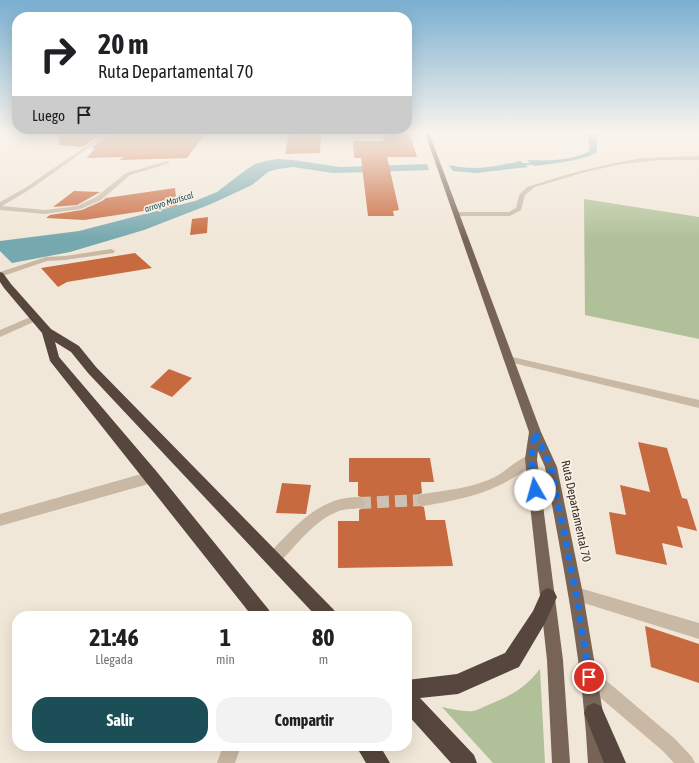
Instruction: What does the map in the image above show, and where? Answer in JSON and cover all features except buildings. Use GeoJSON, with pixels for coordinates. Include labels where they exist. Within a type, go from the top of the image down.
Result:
{"type":"FeatureCollection","features":[{"type":"Feature","properties":{"kind":"highway"},"geometry":{"type":"LineString","coordinates":[[0,275],[7,286],[47,332],[75,349],[92,370],[323,611]]}},
{"type":"Feature","properties":{"kind":"highway"},"geometry":{"type":"LineString","coordinates":[[47,332],[54,358],[152,477],[259,611]]}},
{"type":"Feature","properties":{"kind":"highway"},"geometry":{"type":"LineString","coordinates":[[412,689],[458,684],[512,660],[539,617],[548,597]]}},
{"type":"Feature","properties":{"kind":"highway"},"geometry":{"type":"LineString","coordinates":[[412,704],[466,763]]}},
{"type":"Feature","properties":{"kind":"highway"},"geometry":{"type":"LineString","coordinates":[[594,713],[615,763]]}},
{"type":"Feature","properties":{"kind":"highway"},"geometry":{"type":"LineString","coordinates":[[371,751],[379,763]]}},
{"type":"Feature","properties":{"kind":"main road","name":"Ruta Departamental 70"},"geometry":{"type":"LineString","coordinates":[[441,169],[508,359],[535,432],[551,467],[576,594],[589,677],[594,713],[597,763]]}},
{"type":"Feature","properties":{"kind":"main road"},"geometry":{"type":"LineString","coordinates":[[535,432],[531,459],[555,660],[561,763]]}},
{"type":"Feature","properties":{"kind":"street"},"geometry":{"type":"LineString","coordinates":[[0,205],[56,169]]}},
{"type":"Feature","properties":{"kind":"street"},"geometry":{"type":"LineString","coordinates":[[0,208],[32,211],[54,211],[78,207],[99,199],[130,173],[146,169]]}},
{"type":"Feature","properties":{"kind":"street"},"geometry":{"type":"LineString","coordinates":[[457,214],[510,214],[519,209],[520,196],[533,186],[597,169]]}},
{"type":"Feature","properties":{"kind":"street"},"geometry":{"type":"LineString","coordinates":[[0,275],[46,259],[65,258],[111,251]]}},
{"type":"Feature","properties":{"kind":"street"},"geometry":{"type":"LineString","coordinates":[[0,334],[35,318]]}},
{"type":"Feature","properties":{"kind":"street"},"geometry":{"type":"LineString","coordinates":[[508,359],[699,404]]}},
{"type":"Feature","properties":{"kind":"street"},"geometry":{"type":"LineString","coordinates":[[423,500],[451,495],[490,485],[510,474],[531,459]]}},
{"type":"Feature","properties":{"kind":"street"},"geometry":{"type":"LineString","coordinates":[[0,520],[152,477]]}},
{"type":"Feature","properties":{"kind":"street"},"geometry":{"type":"LineString","coordinates":[[273,559],[307,526],[324,512],[341,504],[359,503]]}},
{"type":"Feature","properties":{"kind":"street"},"geometry":{"type":"LineString","coordinates":[[576,594],[699,631]]}},
{"type":"Feature","properties":{"kind":"street"},"geometry":{"type":"LineString","coordinates":[[589,677],[669,744],[686,763]]}},
{"type":"Feature","properties":{"kind":"street"},"geometry":{"type":"LineString","coordinates":[[226,763],[230,751]]}},
{"type":"Feature","properties":{"kind":"green space"},"geometry":{"type":"Polygon","coordinates":[[[584,199],[699,217],[699,339],[585,315],[584,199]]]}},
{"type":"Feature","properties":{"kind":"green space"},"geometry":{"type":"Polygon","coordinates":[[[540,669],[545,763],[493,763],[442,707],[465,711],[477,710],[517,691],[540,669]]]}},
{"type":"Feature","properties":{"kind":"water"},"geometry":{"type":"Polygon","coordinates":[[[247,169],[281,169],[268,172],[252,185],[211,204],[144,230],[70,252],[12,263],[0,251],[0,241],[79,231],[195,201],[217,192],[247,169]]]}},
{"type":"Feature","properties":{"kind":"water"},"geometry":{"type":"Polygon","coordinates":[[[304,169],[429,169],[429,170],[333,173],[304,169]]]}},
{"type":"Feature","properties":{"kind":"water"},"geometry":{"type":"Polygon","coordinates":[[[451,169],[514,169],[477,173],[453,171],[451,169]]]}},
{"type":"Feature","properties":{"kind":"tunnel"},"geometry":{"type":"LineString","coordinates":[[359,503],[423,500]]}},
{"type":"Feature","properties":{"kind":"route"},"geometry":{"type":"LineString","coordinates":[[535,490],[531,459],[535,432],[551,467],[576,594],[589,677]]}},
{"type":"Feature","properties":{"kind":"water label","name":"arroyo Mariscal"},"geometry":{"type":"Point","coordinates":[169,202]}}]}
